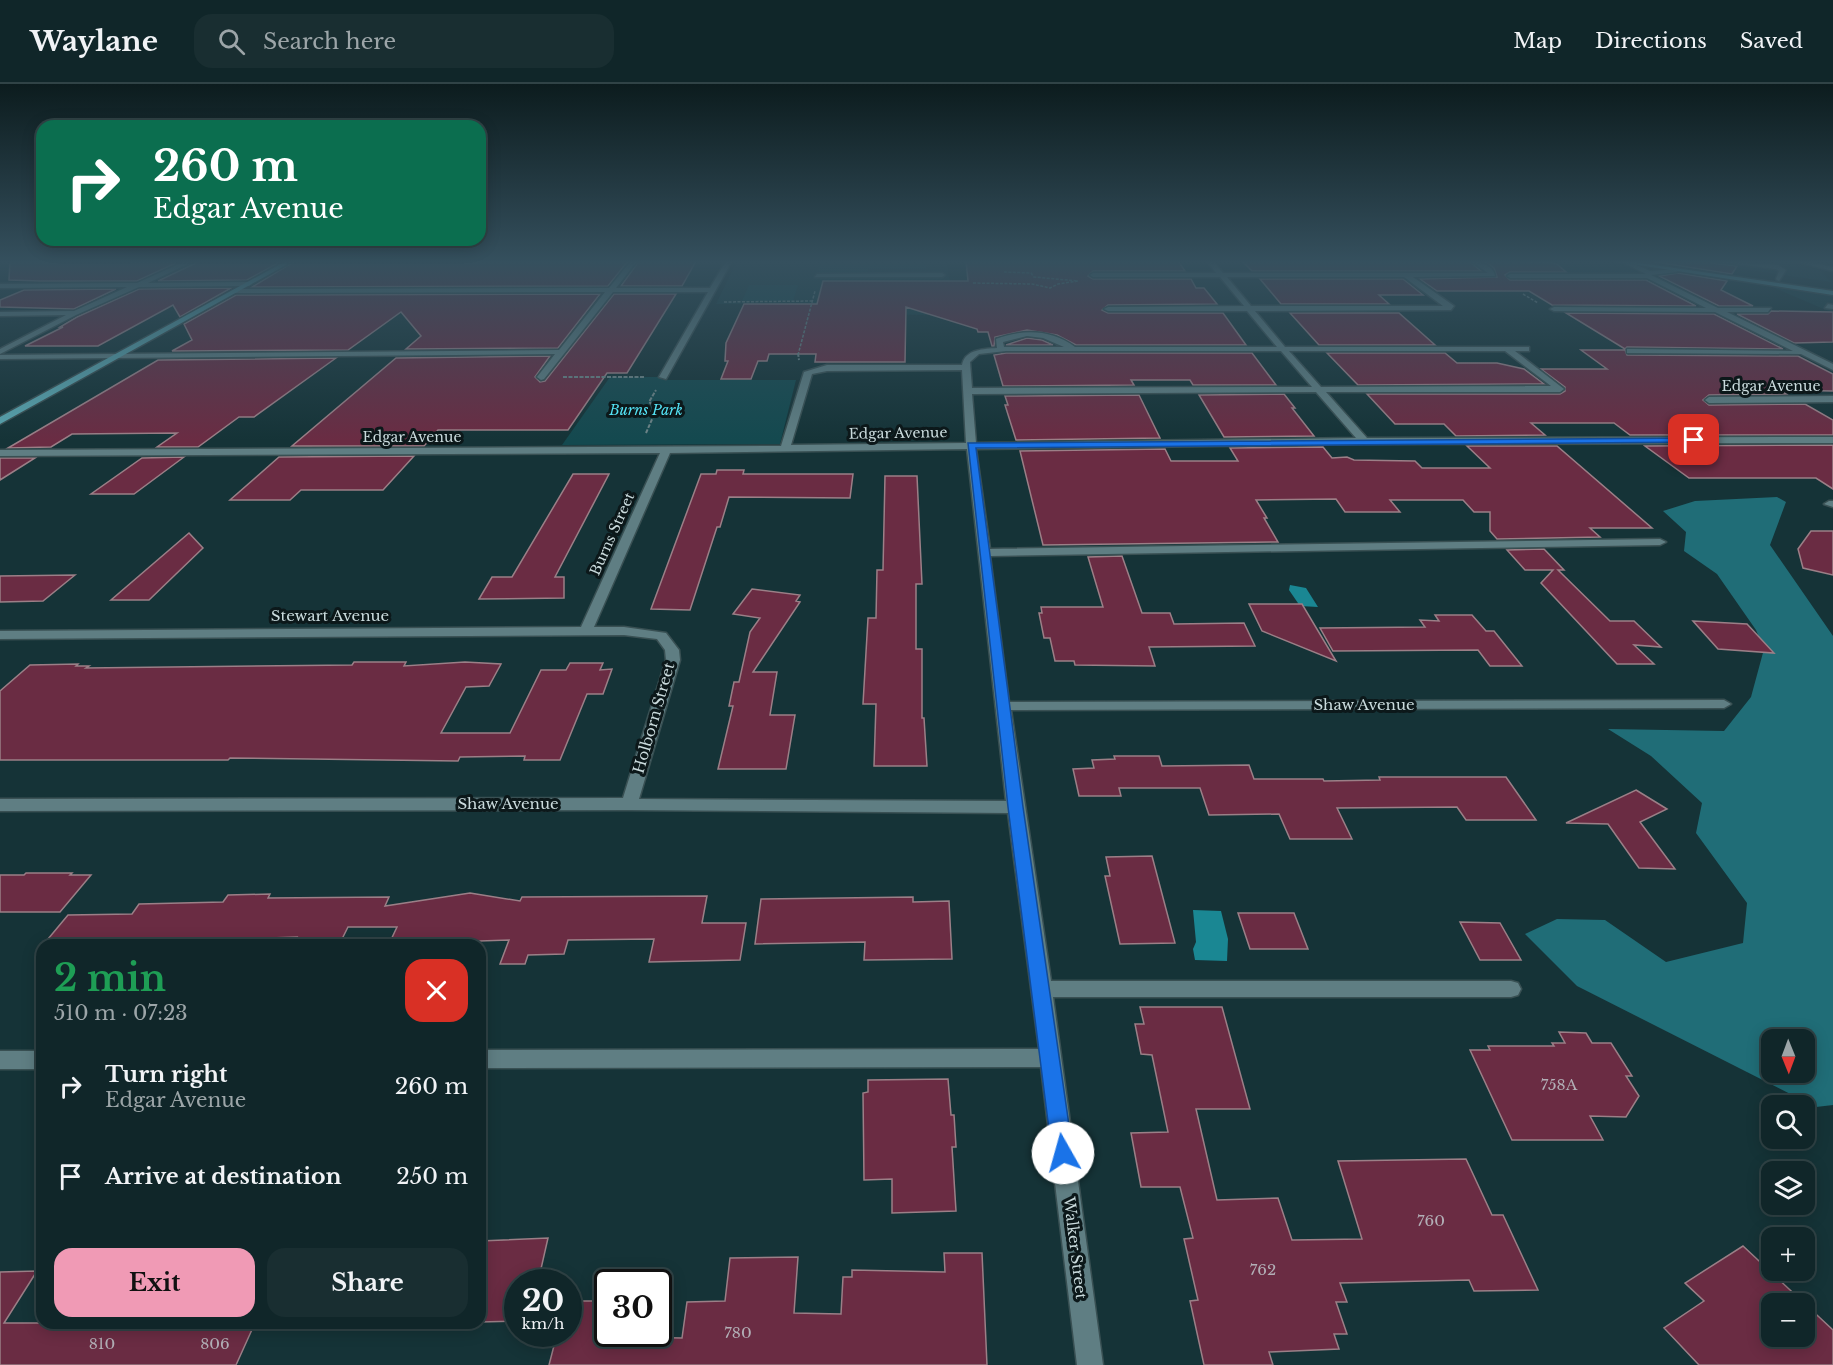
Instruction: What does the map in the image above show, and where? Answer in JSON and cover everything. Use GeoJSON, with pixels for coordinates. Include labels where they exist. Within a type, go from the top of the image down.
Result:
{"type":"FeatureCollection","features":[{"type":"Feature","properties":{"kind":"main road"},"geometry":{"type":"LineString","coordinates":[[0,421],[182,321]]}},
{"type":"Feature","properties":{"kind":"street"},"geometry":{"type":"LineString","coordinates":[[0,352],[60,321]]}},
{"type":"Feature","properties":{"kind":"street"},"geometry":{"type":"LineString","coordinates":[[541,377],[586,321]]}},
{"type":"Feature","properties":{"kind":"street"},"geometry":{"type":"LineString","coordinates":[[663,377],[695,321]]}},
{"type":"Feature","properties":{"kind":"street"},"geometry":{"type":"LineString","coordinates":[[1259,321],[1364,441]]}},
{"type":"Feature","properties":{"kind":"street","name":"Edgar Avenue"},"geometry":{"type":"LineString","coordinates":[[1740,321],[1833,367]]}},
{"type":"Feature","properties":{"kind":"street"},"geometry":{"type":"LineString","coordinates":[[1001,349],[999,341],[1013,334],[1047,334],[1074,349]]}},
{"type":"Feature","properties":{"kind":"street"},"geometry":{"type":"LineString","coordinates":[[785,448],[808,372],[827,368],[964,367],[969,357],[977,352],[1001,349],[1526,349]]}},
{"type":"Feature","properties":{"kind":"street"},"geometry":{"type":"LineString","coordinates":[[966,391],[1560,389],[1507,349]]}},
{"type":"Feature","properties":{"kind":"street","name":"Edgar Avenue"},"geometry":{"type":"LineString","coordinates":[[1630,351],[1801,353]]}},
{"type":"Feature","properties":{"kind":"street"},"geometry":{"type":"LineString","coordinates":[[0,357],[561,352]]}},
{"type":"Feature","properties":{"kind":"street","name":"Walker Street"},"geometry":{"type":"LineString","coordinates":[[964,367],[971,445],[1015,807],[1042,989],[1090,1365]]}},
{"type":"Feature","properties":{"kind":"street","name":"Edgar Avenue"},"geometry":{"type":"LineString","coordinates":[[1709,400],[1833,399]]}},
{"type":"Feature","properties":{"kind":"street","name":"Edgar Avenue"},"geometry":{"type":"LineString","coordinates":[[0,453],[666,450],[1364,441],[1833,440]]}},
{"type":"Feature","properties":{"kind":"street","name":"Burns Street"},"geometry":{"type":"LineString","coordinates":[[586,631],[666,450]]}},
{"type":"Feature","properties":{"kind":"street"},"geometry":{"type":"LineString","coordinates":[[985,553],[1660,542]]}},
{"type":"Feature","properties":{"kind":"street","name":"Stewart Avenue"},"geometry":{"type":"LineString","coordinates":[[0,635],[586,631],[642,632],[661,636]]}},
{"type":"Feature","properties":{"kind":"street","name":"Holborn Street"},"geometry":{"type":"LineString","coordinates":[[629,804],[673,660],[672,650],[661,636]]}},
{"type":"Feature","properties":{"kind":"street","name":"Shaw Avenue"},"geometry":{"type":"LineString","coordinates":[[1004,706],[1724,704]]}},
{"type":"Feature","properties":{"kind":"street","name":"Shaw Avenue"},"geometry":{"type":"LineString","coordinates":[[0,806],[629,804],[1015,807]]}},
{"type":"Feature","properties":{"kind":"street"},"geometry":{"type":"LineString","coordinates":[[1042,989],[1511,990]]}},
{"type":"Feature","properties":{"kind":"street"},"geometry":{"type":"LineString","coordinates":[[486,1059],[1051,1059]]}},
{"type":"Feature","properties":{"kind":"street"},"geometry":{"type":"LineString","coordinates":[[0,1060],[36,1060]]}},
{"type":"Feature","properties":{"kind":"path"},"geometry":{"type":"LineString","coordinates":[[807,321],[798,354],[800,366],[808,372]]}},
{"type":"Feature","properties":{"kind":"path"},"geometry":{"type":"LineString","coordinates":[[541,377],[663,377],[650,402],[657,408],[638,450]]}},
{"type":"Feature","properties":{"kind":"green space","name":"Burns Park"},"geometry":{"type":"Polygon","coordinates":[[[610,377],[663,377],[662,380],[796,380],[780,444],[562,445],[610,377]]]}},
{"type":"Feature","properties":{"kind":"shaded area"},"geometry":{"type":"Polygon","coordinates":[[[1777,497],[1786,502],[1770,545],[1833,636],[1833,1105],[1816,1107],[1815,1095],[1792,1095],[1769,1083],[1815,1083],[1815,1029],[1761,1029],[1761,1079],[1577,986],[1525,934],[1557,919],[1605,920],[1666,962],[1743,943],[1747,903],[1696,833],[1702,803],[1651,756],[1608,729],[1724,731],[1751,697],[1764,649],[1756,630],[1717,574],[1684,551],[1686,532],[1663,511],[1695,501],[1777,497]]]}},
{"type":"Feature","properties":{"kind":"shaded area"},"geometry":{"type":"Polygon","coordinates":[[[1290,585],[1306,588],[1318,607],[1300,606],[1289,590],[1290,585]]]}},
{"type":"Feature","properties":{"kind":"shaded area"},"geometry":{"type":"Polygon","coordinates":[[[1193,910],[1221,911],[1228,939],[1227,961],[1195,960],[1193,910]]]}},
{"type":"Feature","properties":{"kind":"building"},"geometry":{"type":"Polygon","coordinates":[[[71,321],[144,321],[98,346],[25,346],[63,327],[60,327],[71,321]]]}},
{"type":"Feature","properties":{"kind":"building"},"geometry":{"type":"Polygon","coordinates":[[[190,321],[389,321],[348,350],[172,351],[192,340],[184,324],[190,321]]]}},
{"type":"Feature","properties":{"kind":"building"},"geometry":{"type":"Polygon","coordinates":[[[408,321],[579,321],[558,348],[406,349],[421,336],[408,321]]]}},
{"type":"Feature","properties":{"kind":"building"},"geometry":{"type":"Polygon","coordinates":[[[593,321],[659,321],[627,373],[607,373],[568,430],[438,430],[424,446],[292,446],[396,358],[550,356],[535,377],[540,382],[545,381],[593,321]]]}},
{"type":"Feature","properties":{"kind":"building"},"geometry":{"type":"Polygon","coordinates":[[[736,321],[906,321],[905,362],[815,362],[816,354],[769,354],[767,361],[758,361],[751,379],[721,379],[728,361],[725,361],[726,343],[736,321]]]}},
{"type":"Feature","properties":{"kind":"building"},"geometry":{"type":"Polygon","coordinates":[[[950,321],[1229,321],[1246,345],[1076,345],[1057,335],[1027,330],[995,337],[994,346],[992,346],[988,332],[978,332],[977,329],[950,321]]]}},
{"type":"Feature","properties":{"kind":"building"},"geometry":{"type":"Polygon","coordinates":[[[1297,321],[1408,321],[1435,345],[1319,345],[1297,321]]]}},
{"type":"Feature","properties":{"kind":"building"},"geometry":{"type":"Polygon","coordinates":[[[1579,321],[1727,321],[1783,349],[1627,347],[1625,349],[1579,321]]]}},
{"type":"Feature","properties":{"kind":"building"},"geometry":{"type":"Polygon","coordinates":[[[1750,321],[1833,321],[1833,342],[1794,343],[1750,321]]]}},
{"type":"Feature","properties":{"kind":"building"},"geometry":{"type":"Polygon","coordinates":[[[1027,338],[1042,340],[1053,345],[1006,345],[1027,338]]]}},
{"type":"Feature","properties":{"kind":"building"},"geometry":{"type":"Polygon","coordinates":[[[1581,350],[1625,350],[1627,355],[1798,356],[1833,374],[1833,391],[1779,390],[1786,394],[1709,395],[1703,400],[1709,405],[1805,404],[1833,420],[1833,435],[1630,435],[1614,423],[1531,423],[1545,435],[1456,436],[1444,424],[1395,424],[1367,394],[1560,394],[1565,391],[1565,387],[1541,369],[1607,369],[1581,350]]]}},
{"type":"Feature","properties":{"kind":"building"},"geometry":{"type":"Polygon","coordinates":[[[1006,353],[1252,353],[1276,385],[1193,385],[1190,380],[1131,380],[1134,385],[1003,386],[994,355],[1006,353]]]}},
{"type":"Feature","properties":{"kind":"building"},"geometry":{"type":"Polygon","coordinates":[[[1327,353],[1445,353],[1457,363],[1497,363],[1524,369],[1544,384],[1358,385],[1327,353]]]}},
{"type":"Feature","properties":{"kind":"building"},"geometry":{"type":"Polygon","coordinates":[[[336,358],[254,417],[239,417],[198,447],[157,447],[177,433],[72,434],[51,447],[8,448],[158,360],[336,358]]]}},
{"type":"Feature","properties":{"kind":"building"},"geometry":{"type":"Polygon","coordinates":[[[1284,394],[1314,436],[1224,437],[1199,395],[1284,394]]]}},
{"type":"Feature","properties":{"kind":"building"},"geometry":{"type":"Polygon","coordinates":[[[1139,395],[1160,438],[1016,440],[1005,405],[1008,405],[1005,396],[1139,395]]]}},
{"type":"Feature","properties":{"kind":"building"},"geometry":{"type":"Polygon","coordinates":[[[1833,445],[1833,489],[1816,478],[1689,478],[1645,446],[1833,445]]]}},
{"type":"Feature","properties":{"kind":"building"},"geometry":{"type":"Polygon","coordinates":[[[1467,446],[1557,446],[1652,528],[1590,528],[1600,537],[1497,539],[1490,531],[1490,512],[1474,512],[1463,500],[1390,500],[1400,512],[1345,512],[1336,499],[1256,500],[1278,542],[1043,545],[1020,451],[1165,449],[1171,461],[1238,461],[1230,448],[1323,447],[1332,458],[1415,461],[1422,468],[1490,468],[1467,446]]]}},
{"type":"Feature","properties":{"kind":"building"},"geometry":{"type":"Polygon","coordinates":[[[414,456],[383,490],[301,490],[290,500],[230,500],[279,457],[414,456]]]}},
{"type":"Feature","properties":{"kind":"building"},"geometry":{"type":"Polygon","coordinates":[[[184,457],[134,494],[91,494],[142,458],[184,457]]]}},
{"type":"Feature","properties":{"kind":"building"},"geometry":{"type":"Polygon","coordinates":[[[0,458],[35,458],[0,480],[0,458]]]}},
{"type":"Feature","properties":{"kind":"building"},"geometry":{"type":"Polygon","coordinates":[[[717,470],[744,470],[743,474],[853,474],[850,498],[729,497],[690,610],[651,609],[701,474],[716,474],[717,470]]]}},
{"type":"Feature","properties":{"kind":"building"},"geometry":{"type":"Polygon","coordinates":[[[573,474],[609,474],[555,577],[564,577],[564,598],[479,599],[492,577],[512,577],[573,474]]]}},
{"type":"Feature","properties":{"kind":"building"},"geometry":{"type":"Polygon","coordinates":[[[885,476],[917,476],[922,584],[916,584],[916,649],[922,649],[922,718],[924,718],[927,766],[874,766],[876,704],[863,704],[868,618],[876,618],[877,570],[883,570],[885,476]]]}},
{"type":"Feature","properties":{"kind":"building"},"geometry":{"type":"Polygon","coordinates":[[[1811,531],[1833,531],[1833,575],[1803,568],[1798,549],[1811,531]]]}},
{"type":"Feature","properties":{"kind":"building"},"geometry":{"type":"Polygon","coordinates":[[[189,533],[203,548],[149,600],[111,600],[189,533]]]}},
{"type":"Feature","properties":{"kind":"building"},"geometry":{"type":"Polygon","coordinates":[[[1544,549],[1564,570],[1558,570],[1610,621],[1634,621],[1661,647],[1634,645],[1654,664],[1617,664],[1541,583],[1553,570],[1525,570],[1507,550],[1544,549]]]}},
{"type":"Feature","properties":{"kind":"building"},"geometry":{"type":"Polygon","coordinates":[[[1122,556],[1142,613],[1170,613],[1174,624],[1244,623],[1255,646],[1149,647],[1155,666],[1075,665],[1074,661],[1055,661],[1050,638],[1044,638],[1039,613],[1042,613],[1041,607],[1103,607],[1088,557],[1122,556]]]}},
{"type":"Feature","properties":{"kind":"building"},"geometry":{"type":"Polygon","coordinates":[[[75,575],[43,601],[0,602],[0,576],[75,575]]]}},
{"type":"Feature","properties":{"kind":"building"},"geometry":{"type":"Polygon","coordinates":[[[752,589],[800,595],[796,601],[800,602],[753,672],[777,672],[770,715],[795,715],[786,769],[718,769],[733,706],[729,706],[734,682],[739,682],[750,632],[760,618],[733,614],[752,589]]]}},
{"type":"Feature","properties":{"kind":"building"},"geometry":{"type":"Polygon","coordinates":[[[1249,604],[1302,604],[1336,661],[1262,631],[1249,604]]]}},
{"type":"Feature","properties":{"kind":"building"},"geometry":{"type":"Polygon","coordinates":[[[1435,615],[1472,615],[1486,631],[1494,631],[1522,666],[1490,666],[1478,650],[1333,651],[1320,628],[1425,627],[1420,620],[1439,621],[1435,615]]]}},
{"type":"Feature","properties":{"kind":"building"},"geometry":{"type":"Polygon","coordinates":[[[1693,621],[1747,624],[1774,653],[1718,649],[1693,621]]]}},
{"type":"Feature","properties":{"kind":"building"},"geometry":{"type":"Polygon","coordinates":[[[354,662],[406,662],[404,666],[465,662],[501,664],[489,686],[466,687],[441,733],[510,733],[541,670],[566,670],[570,663],[603,663],[600,670],[612,669],[603,694],[587,694],[560,760],[524,760],[525,756],[460,757],[458,761],[230,758],[228,760],[0,760],[0,691],[30,665],[78,664],[76,666],[89,666],[86,668],[352,665],[354,662]]]}},
{"type":"Feature","properties":{"kind":"building"},"geometry":{"type":"Polygon","coordinates":[[[1114,756],[1159,756],[1162,766],[1249,765],[1254,779],[1323,779],[1324,781],[1380,780],[1379,777],[1506,777],[1536,820],[1466,820],[1457,807],[1337,808],[1352,839],[1290,839],[1279,814],[1209,815],[1200,788],[1119,788],[1121,796],[1079,796],[1073,769],[1094,768],[1092,760],[1115,759],[1114,756]]]}},
{"type":"Feature","properties":{"kind":"building"},"geometry":{"type":"Polygon","coordinates":[[[1636,790],[1667,809],[1640,822],[1675,869],[1639,868],[1608,824],[1566,823],[1636,790]]]}},
{"type":"Feature","properties":{"kind":"building"},"geometry":{"type":"Polygon","coordinates":[[[1152,856],[1175,943],[1120,944],[1105,876],[1110,876],[1106,857],[1152,856]]]}},
{"type":"Feature","properties":{"kind":"building"},"geometry":{"type":"Polygon","coordinates":[[[26,873],[91,875],[60,912],[0,912],[0,875],[24,875],[26,873]]]}},
{"type":"Feature","properties":{"kind":"building"},"geometry":{"type":"Polygon","coordinates":[[[470,893],[520,901],[522,897],[707,896],[702,923],[746,923],[740,960],[649,962],[654,939],[568,940],[564,954],[528,955],[525,964],[500,964],[509,940],[391,939],[397,927],[348,927],[342,939],[296,939],[297,937],[48,939],[68,915],[132,914],[139,904],[223,902],[228,895],[270,894],[268,898],[389,897],[385,906],[470,893]]]}},
{"type":"Feature","properties":{"kind":"building"},"geometry":{"type":"Polygon","coordinates":[[[913,897],[913,902],[949,901],[952,959],[864,960],[865,942],[755,944],[761,899],[913,897]]]}},
{"type":"Feature","properties":{"kind":"building"},"geometry":{"type":"Polygon","coordinates":[[[1238,913],[1294,913],[1308,949],[1250,949],[1238,913]]]}},
{"type":"Feature","properties":{"kind":"building"},"geometry":{"type":"Polygon","coordinates":[[[1460,922],[1500,923],[1521,960],[1480,960],[1460,922]]]}},
{"type":"Feature","properties":{"kind":"building"},"geometry":{"type":"Polygon","coordinates":[[[1140,1007],[1222,1007],[1250,1109],[1196,1109],[1217,1200],[1278,1198],[1292,1240],[1362,1239],[1338,1161],[1466,1159],[1492,1215],[1503,1215],[1538,1290],[1474,1291],[1469,1280],[1340,1283],[1347,1302],[1336,1302],[1347,1334],[1334,1334],[1339,1349],[1269,1352],[1273,1365],[1204,1365],[1190,1301],[1198,1300],[1184,1239],[1193,1238],[1180,1187],[1141,1187],[1131,1133],[1168,1132],[1152,1055],[1141,1054],[1135,1024],[1144,1024],[1140,1007]]]}},
{"type":"Feature","properties":{"kind":"building"},"geometry":{"type":"Polygon","coordinates":[[[1559,1032],[1586,1033],[1592,1043],[1611,1043],[1632,1076],[1626,1076],[1639,1096],[1626,1117],[1590,1116],[1603,1140],[1512,1140],[1470,1050],[1490,1050],[1488,1046],[1554,1046],[1552,1043],[1565,1043],[1559,1032]]]}},
{"type":"Feature","properties":{"kind":"building"},"geometry":{"type":"Polygon","coordinates":[[[948,1079],[956,1147],[952,1147],[956,1211],[892,1213],[892,1179],[864,1180],[863,1093],[868,1092],[868,1080],[948,1079]]]}},
{"type":"Feature","properties":{"kind":"building"},"geometry":{"type":"Polygon","coordinates":[[[548,1238],[541,1269],[504,1269],[504,1321],[486,1322],[486,1241],[548,1238]]]}},
{"type":"Feature","properties":{"kind":"building"},"geometry":{"type":"Polygon","coordinates":[[[1743,1246],[1761,1263],[1761,1281],[1780,1281],[1793,1293],[1761,1293],[1761,1347],[1815,1347],[1815,1313],[1833,1330],[1833,1365],[1699,1365],[1664,1328],[1704,1301],[1685,1283],[1743,1246]]]}},
{"type":"Feature","properties":{"kind":"building"},"geometry":{"type":"Polygon","coordinates":[[[944,1253],[982,1253],[987,1365],[549,1365],[554,1347],[582,1347],[582,1301],[594,1301],[594,1347],[672,1347],[672,1338],[682,1338],[687,1302],[725,1301],[730,1258],[798,1257],[794,1313],[841,1314],[843,1277],[852,1277],[852,1270],[945,1272],[944,1253]]]}},
{"type":"Feature","properties":{"kind":"building"},"geometry":{"type":"Polygon","coordinates":[[[36,1271],[4,1323],[36,1323],[36,1329],[252,1329],[236,1365],[0,1365],[0,1272],[36,1271]]]}},
{"type":"Feature","properties":{"kind":"route"},"geometry":{"type":"LineString","coordinates":[[1063,1153],[1015,807],[971,445],[1694,440]]}}]}
